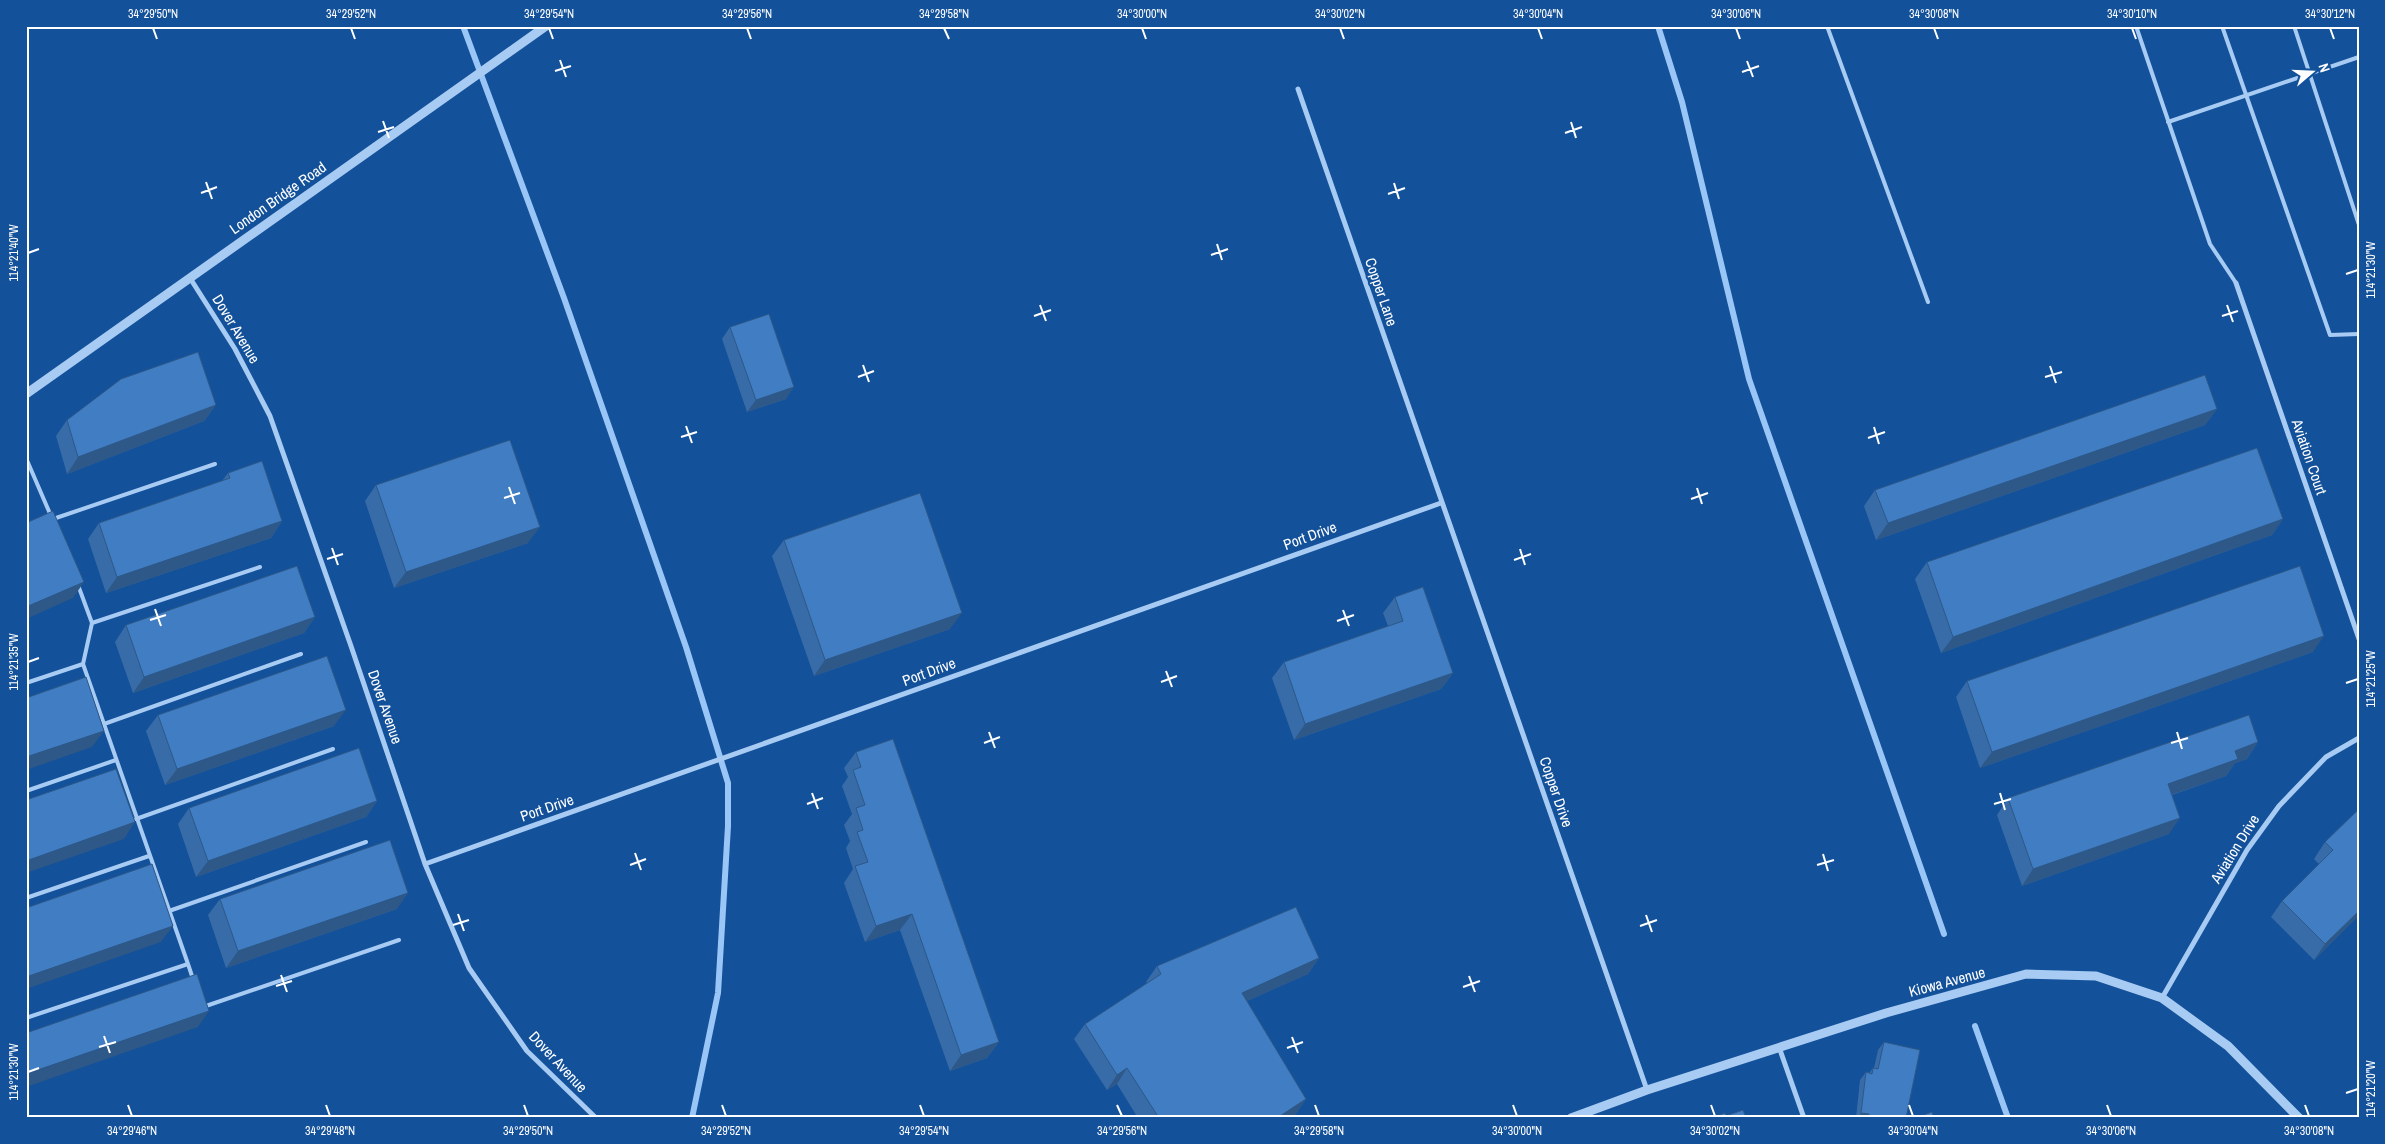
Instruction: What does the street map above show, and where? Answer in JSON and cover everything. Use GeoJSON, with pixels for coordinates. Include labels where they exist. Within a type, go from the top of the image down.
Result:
{"type":"FeatureCollection","features":[{"type":"Feature","properties":{"kind":"street","name":"London Bridge Road"},"geometry":{"type":"LineString","coordinates":[[26,394],[546,26]]}},
{"type":"Feature","properties":{"kind":"street","name":"Copper Lane"},"geometry":{"type":"LineString","coordinates":[[1298,90],[1441,502]]}},
{"type":"Feature","properties":{"kind":"street","name":"Dover Avenue"},"geometry":{"type":"LineString","coordinates":[[190,278],[235,349],[270,416],[425,864],[469,968],[527,1050],[596,1118]]}},
{"type":"Feature","properties":{"kind":"street","name":"Aviation Court"},"geometry":{"type":"LineString","coordinates":[[2236,283],[2359,639]]}},
{"type":"Feature","properties":{"kind":"street","name":"Port Drive"},"geometry":{"type":"LineString","coordinates":[[425,864],[1441,502]]}},
{"type":"Feature","properties":{"kind":"street","name":"Copper Drive"},"geometry":{"type":"LineString","coordinates":[[1441,502],[1647,1090]]}},
{"type":"Feature","properties":{"kind":"street","name":"Aviation Drive"},"geometry":{"type":"LineString","coordinates":[[2162,998],[2247,850],[2279,806],[2326,757],[2359,738]]}},
{"type":"Feature","properties":{"kind":"street","name":"Kiowa Avenue"},"geometry":{"type":"LineString","coordinates":[[1571,1118],[1647,1090],[1886,1013],[2026,974],[2096,976],[2162,998],[2228,1046],[2299,1118]]}},
{"type":"Feature","properties":{"kind":"street"},"geometry":{"type":"LineString","coordinates":[[1779,1047],[1804,1118]]}},
{"type":"Feature","properties":{"kind":"lane"},"geometry":{"type":"LineString","coordinates":[[1827,26],[1928,302]]}},
{"type":"Feature","properties":{"kind":"lane"},"geometry":{"type":"LineString","coordinates":[[2136,26],[2210,244],[2236,283]]}},
{"type":"Feature","properties":{"kind":"lane"},"geometry":{"type":"LineString","coordinates":[[2222,26],[2330,335],[2359,334]]}},
{"type":"Feature","properties":{"kind":"lane"},"geometry":{"type":"LineString","coordinates":[[2294,26],[2359,225]]}},
{"type":"Feature","properties":{"kind":"lane"},"geometry":{"type":"LineString","coordinates":[[2168,122],[2359,57]]}},
{"type":"Feature","properties":{"kind":"lane"},"geometry":{"type":"LineString","coordinates":[[26,458],[56,527]]}},
{"type":"Feature","properties":{"kind":"lane"},"geometry":{"type":"LineString","coordinates":[[53,519],[215,464]]}},
{"type":"Feature","properties":{"kind":"lane"},"geometry":{"type":"LineString","coordinates":[[92,623],[260,567]]}},
{"type":"Feature","properties":{"kind":"lane"},"geometry":{"type":"LineString","coordinates":[[76,579],[92,623],[83,664],[194,982]]}},
{"type":"Feature","properties":{"kind":"lane"},"geometry":{"type":"LineString","coordinates":[[104,724],[301,654]]}},
{"type":"Feature","properties":{"kind":"lane"},"geometry":{"type":"LineString","coordinates":[[26,683],[83,664]]}},
{"type":"Feature","properties":{"kind":"lane"},"geometry":{"type":"LineString","coordinates":[[136,819],[333,749]]}},
{"type":"Feature","properties":{"kind":"lane"},"geometry":{"type":"LineString","coordinates":[[26,791],[116,760]]}},
{"type":"Feature","properties":{"kind":"lane"},"geometry":{"type":"LineString","coordinates":[[169,911],[366,842]]}},
{"type":"Feature","properties":{"kind":"lane"},"geometry":{"type":"LineString","coordinates":[[26,898],[149,856]]}},
{"type":"Feature","properties":{"kind":"lane"},"geometry":{"type":"LineString","coordinates":[[199,999],[202,1008],[399,940]]}},
{"type":"Feature","properties":{"kind":"lane"},"geometry":{"type":"LineString","coordinates":[[26,1018],[188,964]]}},
{"type":"Feature","properties":{"kind":"building"},"geometry":{"type":"Polygon","coordinates":[[[769,314],[794,387],[756,400],[730,327],[769,314]]]}},
{"type":"Feature","properties":{"kind":"building"},"geometry":{"type":"Polygon","coordinates":[[[198,352],[216,405],[78,457],[67,420],[121,379],[198,352]]]}},
{"type":"Feature","properties":{"kind":"building"},"geometry":{"type":"Polygon","coordinates":[[[2205,375],[2217,409],[1888,523],[1875,490],[2205,375]]]}},
{"type":"Feature","properties":{"kind":"building"},"geometry":{"type":"Polygon","coordinates":[[[510,440],[540,527],[406,572],[376,485],[510,440]]]}},
{"type":"Feature","properties":{"kind":"building"},"geometry":{"type":"Polygon","coordinates":[[[2257,448],[2283,519],[1953,637],[1927,562],[2257,448]]]}},
{"type":"Feature","properties":{"kind":"building"},"geometry":{"type":"Polygon","coordinates":[[[262,461],[282,521],[117,577],[99,523],[230,478],[228,473],[262,461]]]}},
{"type":"Feature","properties":{"kind":"building"},"geometry":{"type":"Polygon","coordinates":[[[920,493],[962,613],[825,660],[784,540],[920,493]]]}},
{"type":"Feature","properties":{"kind":"building"},"geometry":{"type":"Polygon","coordinates":[[[53,511],[84,582],[26,607],[26,523],[53,511]]]}},
{"type":"Feature","properties":{"kind":"building"},"geometry":{"type":"Polygon","coordinates":[[[297,566],[315,617],[144,677],[126,625],[297,566]]]}},
{"type":"Feature","properties":{"kind":"building"},"geometry":{"type":"Polygon","coordinates":[[[2300,566],[2324,636],[1992,752],[1967,681],[2300,566]]]}},
{"type":"Feature","properties":{"kind":"building"},"geometry":{"type":"Polygon","coordinates":[[[1423,587],[1453,673],[1305,724],[1284,662],[1403,621],[1395,597],[1423,587]]]}},
{"type":"Feature","properties":{"kind":"building"},"geometry":{"type":"Polygon","coordinates":[[[327,656],[346,710],[177,769],[158,715],[327,656]]]}},
{"type":"Feature","properties":{"kind":"building"},"geometry":{"type":"Polygon","coordinates":[[[86,677],[104,731],[26,757],[26,698],[86,677]]]}},
{"type":"Feature","properties":{"kind":"building"},"geometry":{"type":"Polygon","coordinates":[[[2249,715],[2258,742],[2235,751],[2238,759],[2168,784],[2180,818],[2033,869],[2008,798],[2249,715]]]}},
{"type":"Feature","properties":{"kind":"building"},"geometry":{"type":"Polygon","coordinates":[[[893,739],[999,1042],[961,1055],[912,914],[876,926],[855,866],[868,862],[857,832],[863,830],[856,808],[865,805],[853,770],[861,767],[856,752],[893,739]]]}},
{"type":"Feature","properties":{"kind":"building"},"geometry":{"type":"Polygon","coordinates":[[[359,748],[377,801],[208,861],[189,808],[359,748]]]}},
{"type":"Feature","properties":{"kind":"building"},"geometry":{"type":"Polygon","coordinates":[[[116,769],[135,822],[26,861],[26,800],[116,769]]]}},
{"type":"Feature","properties":{"kind":"building"},"geometry":{"type":"Polygon","coordinates":[[[2359,809],[2359,911],[2325,944],[2282,901],[2333,850],[2325,842],[2359,809]]]}},
{"type":"Feature","properties":{"kind":"building"},"geometry":{"type":"Polygon","coordinates":[[[390,840],[408,893],[238,951],[220,899],[390,840]]]}},
{"type":"Feature","properties":{"kind":"building"},"geometry":{"type":"Polygon","coordinates":[[[152,864],[173,926],[26,977],[26,908],[152,864]]]}},
{"type":"Feature","properties":{"kind":"building"},"geometry":{"type":"Polygon","coordinates":[[[1296,907],[1319,958],[1242,993],[1306,1099],[1277,1118],[1159,1118],[1127,1068],[1117,1075],[1085,1024],[1161,974],[1157,966],[1296,907]]]}},
{"type":"Feature","properties":{"kind":"building"},"geometry":{"type":"Polygon","coordinates":[[[197,974],[209,1011],[26,1074],[26,1033],[197,974]]]}},
{"type":"Feature","properties":{"kind":"building"},"geometry":{"type":"Polygon","coordinates":[[[1884,1042],[1920,1050],[1906,1118],[1871,1118],[1869,1114],[1861,1113],[1866,1072],[1872,1074],[1873,1068],[1878,1069],[1884,1042]]]}},
{"type":"Feature","properties":{"kind":"building"},"geometry":{"type":"Polygon","coordinates":[[[1743,1110],[1746,1118],[1711,1118],[1725,1113],[1726,1116],[1743,1110]]]}},
{"type":"Feature","properties":{"kind":"building"},"geometry":{"type":"Polygon","coordinates":[[[1932,1112],[1934,1118],[1915,1118],[1932,1112]]]}},
{"type":"Feature","properties":{"kind":"waterway"},"geometry":{"type":"LineString","coordinates":[[463,26],[564,298],[686,647],[728,783],[728,826],[718,993],[692,1118]]}},
{"type":"Feature","properties":{"kind":"waterway"},"geometry":{"type":"LineString","coordinates":[[1658,26],[1682,102],[1749,379],[1944,934]]}},
{"type":"Feature","properties":{"kind":"waterway"},"geometry":{"type":"LineString","coordinates":[[1975,1026],[2008,1118]]}}]}
